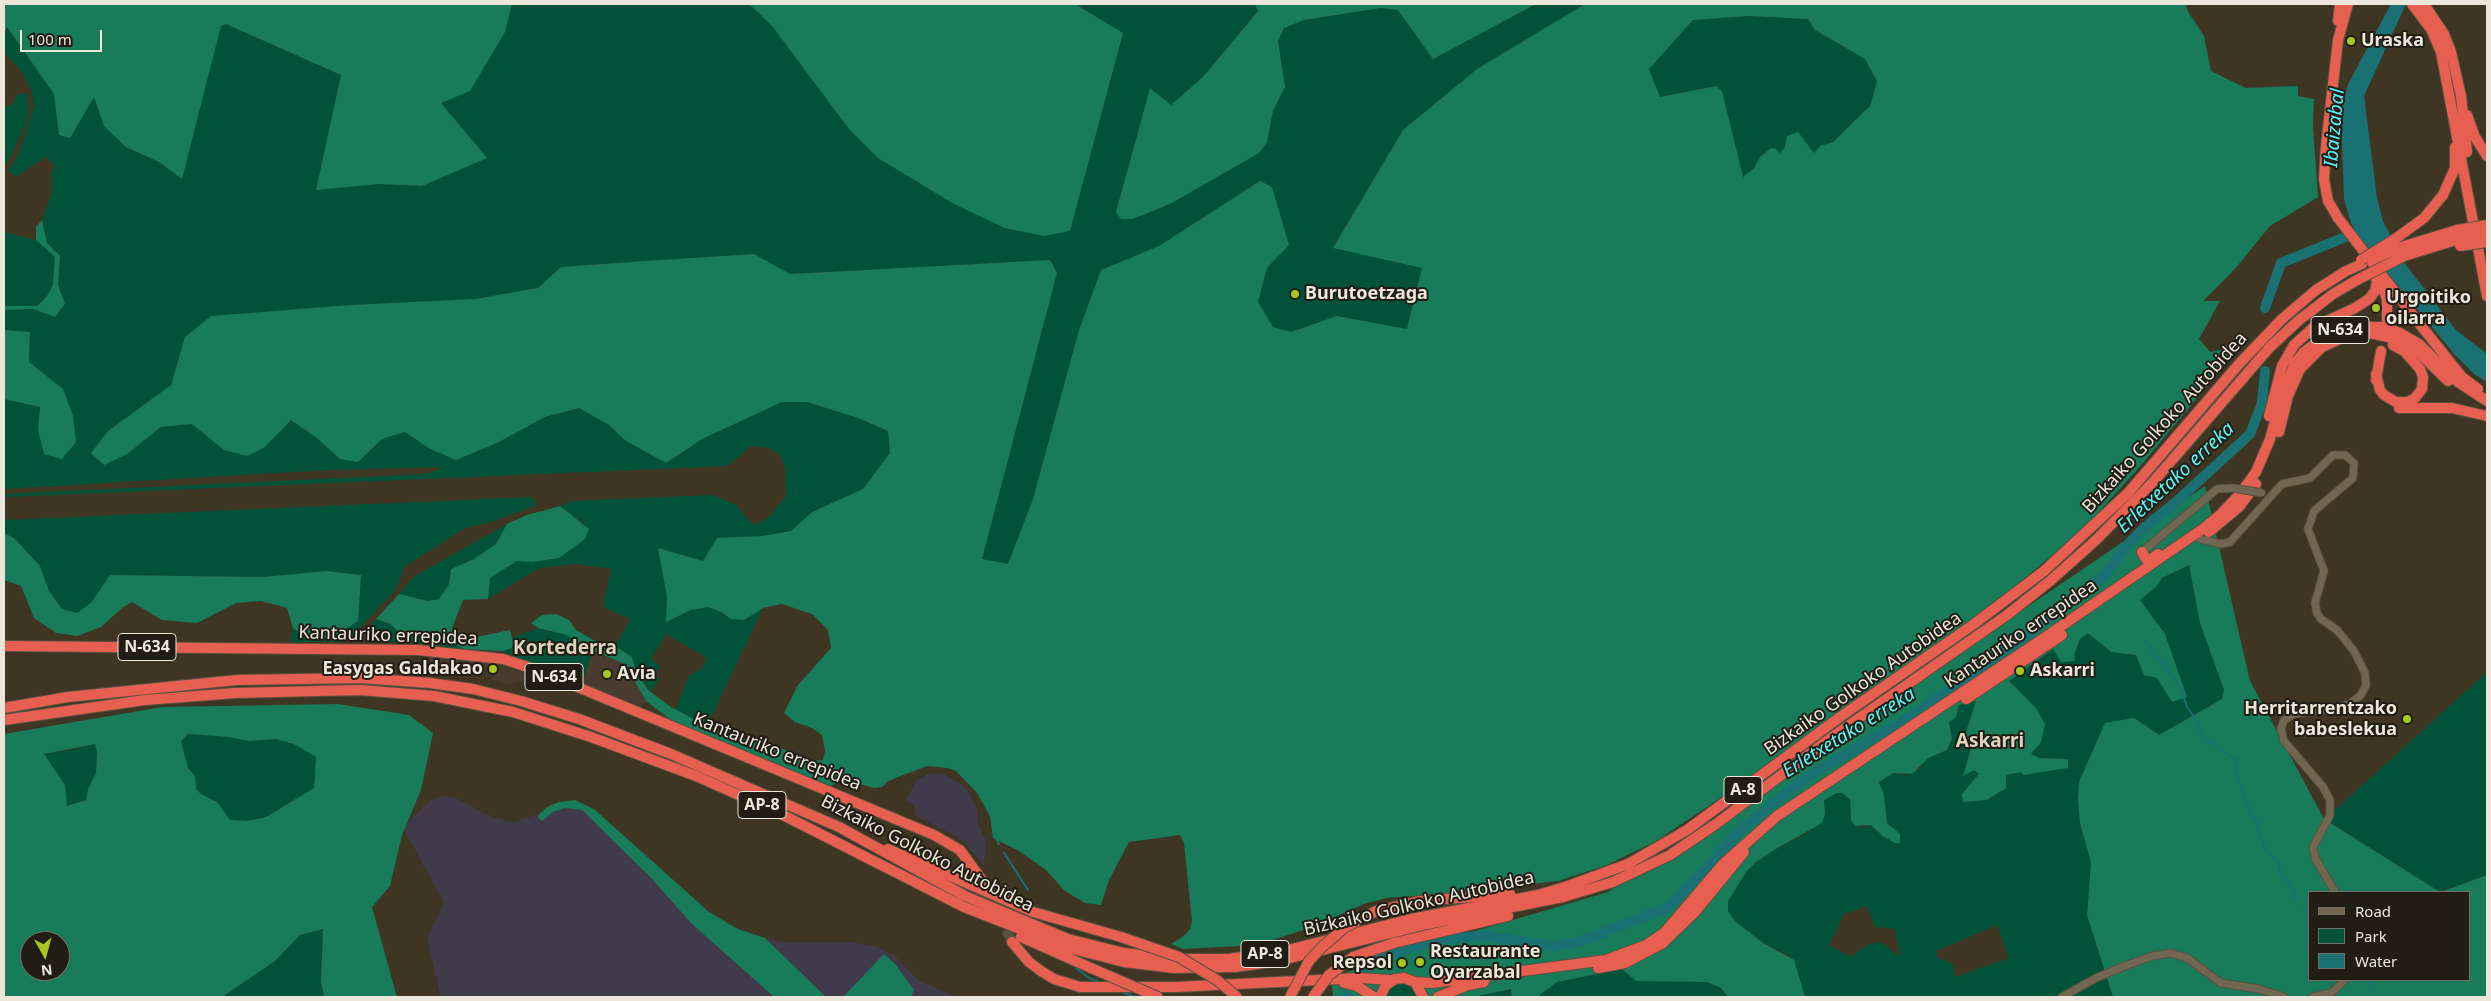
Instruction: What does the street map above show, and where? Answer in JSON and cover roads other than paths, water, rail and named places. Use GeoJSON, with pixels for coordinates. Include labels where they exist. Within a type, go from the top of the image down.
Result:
{"type":"FeatureCollection","features":[{"type":"Feature","properties":{"kind":"highway"},"geometry":{"type":"LineString","coordinates":[[2339,32],[2337,25],[2340,4]]}},
{"type":"Feature","properties":{"kind":"highway"},"geometry":{"type":"LineString","coordinates":[[2256,472],[2282,366],[2294,345],[2307,332],[2369,299],[2375,291],[2377,282],[2355,242],[2328,201],[2324,179],[2339,32],[2350,4]]}},
{"type":"Feature","properties":{"kind":"highway"},"geometry":{"type":"LineString","coordinates":[[2420,6],[2444,34],[2451,52],[2461,96],[2475,137],[2487,156]]}},
{"type":"Feature","properties":{"kind":"highway"},"geometry":{"type":"LineString","coordinates":[[2420,6],[2441,52],[2487,296]]}},
{"type":"Feature","properties":{"kind":"highway"},"geometry":{"type":"LineString","coordinates":[[2461,96],[2466,141],[2487,270]]}},
{"type":"Feature","properties":{"kind":"highway"},"geometry":{"type":"LineString","coordinates":[[2399,248],[2449,185],[2455,163],[2455,124]]}},
{"type":"Feature","properties":{"kind":"highway","name":"Bizkaiko Golkoko Autobidea"},"geometry":{"type":"LineString","coordinates":[[4,720],[146,700],[235,693],[321,690],[393,692],[434,696],[513,712],[660,762],[777,812],[964,908],[1046,940],[1089,954],[1148,965],[1200,968],[1278,961],[1427,924],[1541,902],[1613,882],[1670,855],[1832,737],[2000,620],[2050,581],[2096,540],[2154,481],[2270,347],[2298,321],[2332,294],[2357,280],[2399,248],[2422,249],[2459,238],[2487,225]]}},
{"type":"Feature","properties":{"kind":"highway","name":"Bizkaiko Golkoko Autobidea"},"geometry":{"type":"LineString","coordinates":[[4,708],[68,697],[237,680],[360,678],[430,683],[511,699],[579,719],[671,754],[839,827],[965,896],[1050,932],[1115,951],[1173,959],[1228,959],[1280,952],[1411,919],[1538,895],[1628,864],[1687,830],[1840,717],[2022,589],[2079,541],[2122,499],[2275,326],[2304,299],[2346,271],[2399,248],[2487,235]]}},
{"type":"Feature","properties":{"kind":"highway"},"geometry":{"type":"LineString","coordinates":[[2459,238],[2487,242]]}},
{"type":"Feature","properties":{"kind":"highway"},"geometry":{"type":"LineString","coordinates":[[2365,263],[2385,290],[2387,322],[2395,293]]}},
{"type":"Feature","properties":{"kind":"highway"},"geometry":{"type":"LineString","coordinates":[[2365,263],[2395,293],[2462,377],[2487,394]]}},
{"type":"Feature","properties":{"kind":"highway","name":"Kantauriko errepidea"},"geometry":{"type":"LineString","coordinates":[[1438,997],[1468,985],[1492,980],[1619,964],[1636,958],[1663,943],[1695,912],[1742,854],[1779,823],[2004,674],[2200,539],[2240,494],[2256,472],[2270,439],[2282,395],[2295,363],[2317,341],[2342,329],[2384,327],[2400,333],[2419,344],[2458,382],[2487,401]]}},
{"type":"Feature","properties":{"kind":"highway","name":"Kantauriko errepidea"},"geometry":{"type":"LineString","coordinates":[[1415,982],[1432,983],[1606,960],[1646,945],[1664,933],[1723,864],[1777,816],[2239,507],[2255,485],[2276,443],[2294,381],[2308,358],[2327,344],[2358,333],[2382,334],[2396,339],[2416,350],[2454,387],[2487,408]]}},
{"type":"Feature","properties":{"kind":"highway"},"geometry":{"type":"LineString","coordinates":[[2327,344],[2369,339],[2392,345],[2404,351],[2416,364],[2423,377],[2423,384],[2415,398],[2408,402],[2396,402],[2384,395],[2380,390],[2376,374]]}},
{"type":"Feature","properties":{"kind":"highway"},"geometry":{"type":"LineString","coordinates":[[2381,351],[2376,374],[2376,390],[2383,402],[2390,406],[2403,408],[2452,408],[2487,416]]}},
{"type":"Feature","properties":{"kind":"highway","name":"N-634"},"geometry":{"type":"LineString","coordinates":[[2142,552],[2146,559],[2150,560],[2193,530],[2208,529]]}},
{"type":"Feature","properties":{"kind":"highway"},"geometry":{"type":"LineString","coordinates":[[2136,576],[2142,552]]}},
{"type":"Feature","properties":{"kind":"highway","name":"Kantauriko errepidea"},"geometry":{"type":"LineString","coordinates":[[4,646],[418,650],[503,659],[534,669],[934,835],[960,850],[984,884]]}},
{"type":"Feature","properties":{"kind":"highway"},"geometry":{"type":"LineString","coordinates":[[839,827],[1018,906],[1062,921],[1157,948],[1184,960],[1211,976],[1237,997]]}},
{"type":"Feature","properties":{"kind":"highway"},"geometry":{"type":"LineString","coordinates":[[1313,997],[1329,975],[1353,957],[1377,948],[1428,934],[1572,899],[1593,892],[1613,882]]}},
{"type":"Feature","properties":{"kind":"highway"},"geometry":{"type":"LineString","coordinates":[[1290,997],[1309,962],[1322,947],[1344,928],[1376,911],[1419,901],[1507,895],[1568,886]]}},
{"type":"Feature","properties":{"kind":"highway"},"geometry":{"type":"LineString","coordinates":[[964,908],[988,922],[1158,997]]}},
{"type":"Feature","properties":{"kind":"highway","name":"N-634"},"geometry":{"type":"LineString","coordinates":[[1012,942],[1029,962],[1040,971],[1054,979],[1080,987],[1124,988],[1336,981],[1360,978],[1391,980],[1404,978],[1415,982]]}},
{"type":"Feature","properties":{"kind":"highway"},"geometry":{"type":"LineString","coordinates":[[1380,997],[1382,990],[1391,980]]}},
{"type":"Feature","properties":{"kind":"highway","name":"N-634"},"geometry":{"type":"LineString","coordinates":[[1336,981],[1358,986],[1374,997]]}},
{"type":"Feature","properties":{"kind":"highway"},"geometry":{"type":"LineString","coordinates":[[1415,982],[1423,997]]}},
{"type":"Feature","properties":{"kind":"street"},"geometry":{"type":"LineString","coordinates":[[2200,539],[2225,544],[2234,538],[2271,495],[2285,482],[2311,477],[2335,454],[2349,457],[2354,464],[2353,478],[2314,511],[2308,529],[2324,571],[2315,603],[2317,613],[2320,619],[2337,630],[2354,651],[2364,670],[2366,684],[2361,694],[2352,702],[2335,708],[2294,714],[2284,720],[2281,729],[2284,741],[2323,787],[2330,800],[2330,814],[2313,847],[2315,858],[2334,891]]}},
{"type":"Feature","properties":{"kind":"street"},"geometry":{"type":"LineString","coordinates":[[2142,552],[2217,489],[2233,488],[2271,495]]}},
{"type":"Feature","properties":{"kind":"street"},"geometry":{"type":"LineString","coordinates":[[2208,529],[2217,543]]}},
{"type":"Feature","properties":{"kind":"street"},"geometry":{"type":"LineString","coordinates":[[2062,997],[2096,978],[2144,959],[2171,953],[2187,958],[2221,983],[2259,989],[2284,997]]}},
{"type":"Feature","properties":{"kind":"street"},"geometry":{"type":"LineString","coordinates":[[2313,997],[2330,993],[2344,981]]}},
{"type":"Feature","properties":{"kind":"water"},"geometry":{"type":"Polygon","coordinates":[[[2391,4],[2406,4],[2364,96],[2377,198],[2383,221],[2406,265],[2456,330],[2487,354],[2487,382],[2474,374],[2455,355],[2363,243],[2351,223],[2344,199],[2343,103],[2348,84],[2391,4]]]}},
{"type":"Feature","properties":{"kind":"waterway","name":"Erletxetako erreka"},"geometry":{"type":"LineString","coordinates":[[2265,308],[2281,263],[2358,232]]}},
{"type":"Feature","properties":{"kind":"waterway","name":"Erletxetako erreka"},"geometry":{"type":"LineString","coordinates":[[1362,968],[1379,957],[1448,938],[1484,936],[1554,946],[1581,941],[1669,907],[1743,828],[1807,777],[1913,715],[2034,630],[2102,578],[2128,544],[2145,527],[2176,502],[2250,434],[2262,403],[2265,371]]}},
{"type":"Feature","properties":{"kind":"waterway"},"geometry":{"type":"LineString","coordinates":[[2144,640],[2181,688],[2187,707],[2195,718],[2204,739],[2237,760],[2236,774],[2251,814],[2257,822],[2264,847],[2278,861],[2281,875],[2291,885],[2296,899]]}},
{"type":"Feature","properties":{"kind":"waterway"},"geometry":{"type":"LineString","coordinates":[[996,839],[999,844]]}},
{"type":"Feature","properties":{"kind":"waterway"},"geometry":{"type":"LineString","coordinates":[[1004,853],[1028,890]]}},
{"type":"Feature","properties":{"kind":"waterway"},"geometry":{"type":"LineString","coordinates":[[2303,906],[2308,911]]}},
{"type":"Feature","properties":{"kind":"waterway"},"geometry":{"type":"LineString","coordinates":[[1076,968],[1089,978],[1099,982]]}},
{"type":"Feature","properties":{"kind":"waterway"},"geometry":{"type":"LineString","coordinates":[[2368,981],[2374,997]]}},
{"type":"Feature","properties":{"kind":"waterway"},"geometry":{"type":"LineString","coordinates":[[1124,993],[1135,997]]}},
{"type":"Feature","properties":{"kind":"waterway"},"geometry":{"type":"LineString","coordinates":[[1332,997],[1347,995]]}},
{"type":"Feature","properties":{"kind":"tunnel"},"geometry":{"type":"LineString","coordinates":[[987,889],[1012,942]]}},
{"type":"Feature","properties":{"kind":"place","name":"Uraska"},"geometry":{"type":"Point","coordinates":[2351,41]}},
{"type":"Feature","properties":{"kind":"place","name":"Burutoetzaga"},"geometry":{"type":"Point","coordinates":[1295,294]}},
{"type":"Feature","properties":{"kind":"place","name":"Urgoitiko oilarra"},"geometry":{"type":"Point","coordinates":[2376,308]}},
{"type":"Feature","properties":{"kind":"place","name":"Easygas Galdakao"},"geometry":{"type":"Point","coordinates":[493,669]}},
{"type":"Feature","properties":{"kind":"place","name":"Askarri"},"geometry":{"type":"Point","coordinates":[2020,671]}},
{"type":"Feature","properties":{"kind":"place","name":"Avia"},"geometry":{"type":"Point","coordinates":[607,674]}},
{"type":"Feature","properties":{"kind":"place","name":"Herritarrentzako babeslekua"},"geometry":{"type":"Point","coordinates":[2407,719]}},
{"type":"Feature","properties":{"kind":"place","name":"Restaurante Oyarzabal"},"geometry":{"type":"Point","coordinates":[1420,962]}},
{"type":"Feature","properties":{"kind":"place","name":"Repsol"},"geometry":{"type":"Point","coordinates":[1402,963]}},
{"type":"Feature","properties":{"kind":"district","name":"Kortederra"},"geometry":{"type":"Point","coordinates":[565,649]}},
{"type":"Feature","properties":{"kind":"district","name":"Askarri"},"geometry":{"type":"Point","coordinates":[1990,742]}},
{"type":"Feature","properties":{"kind":"water label","name":"Ibaizabal"},"geometry":{"type":"Point","coordinates":[2335,128]}}]}
